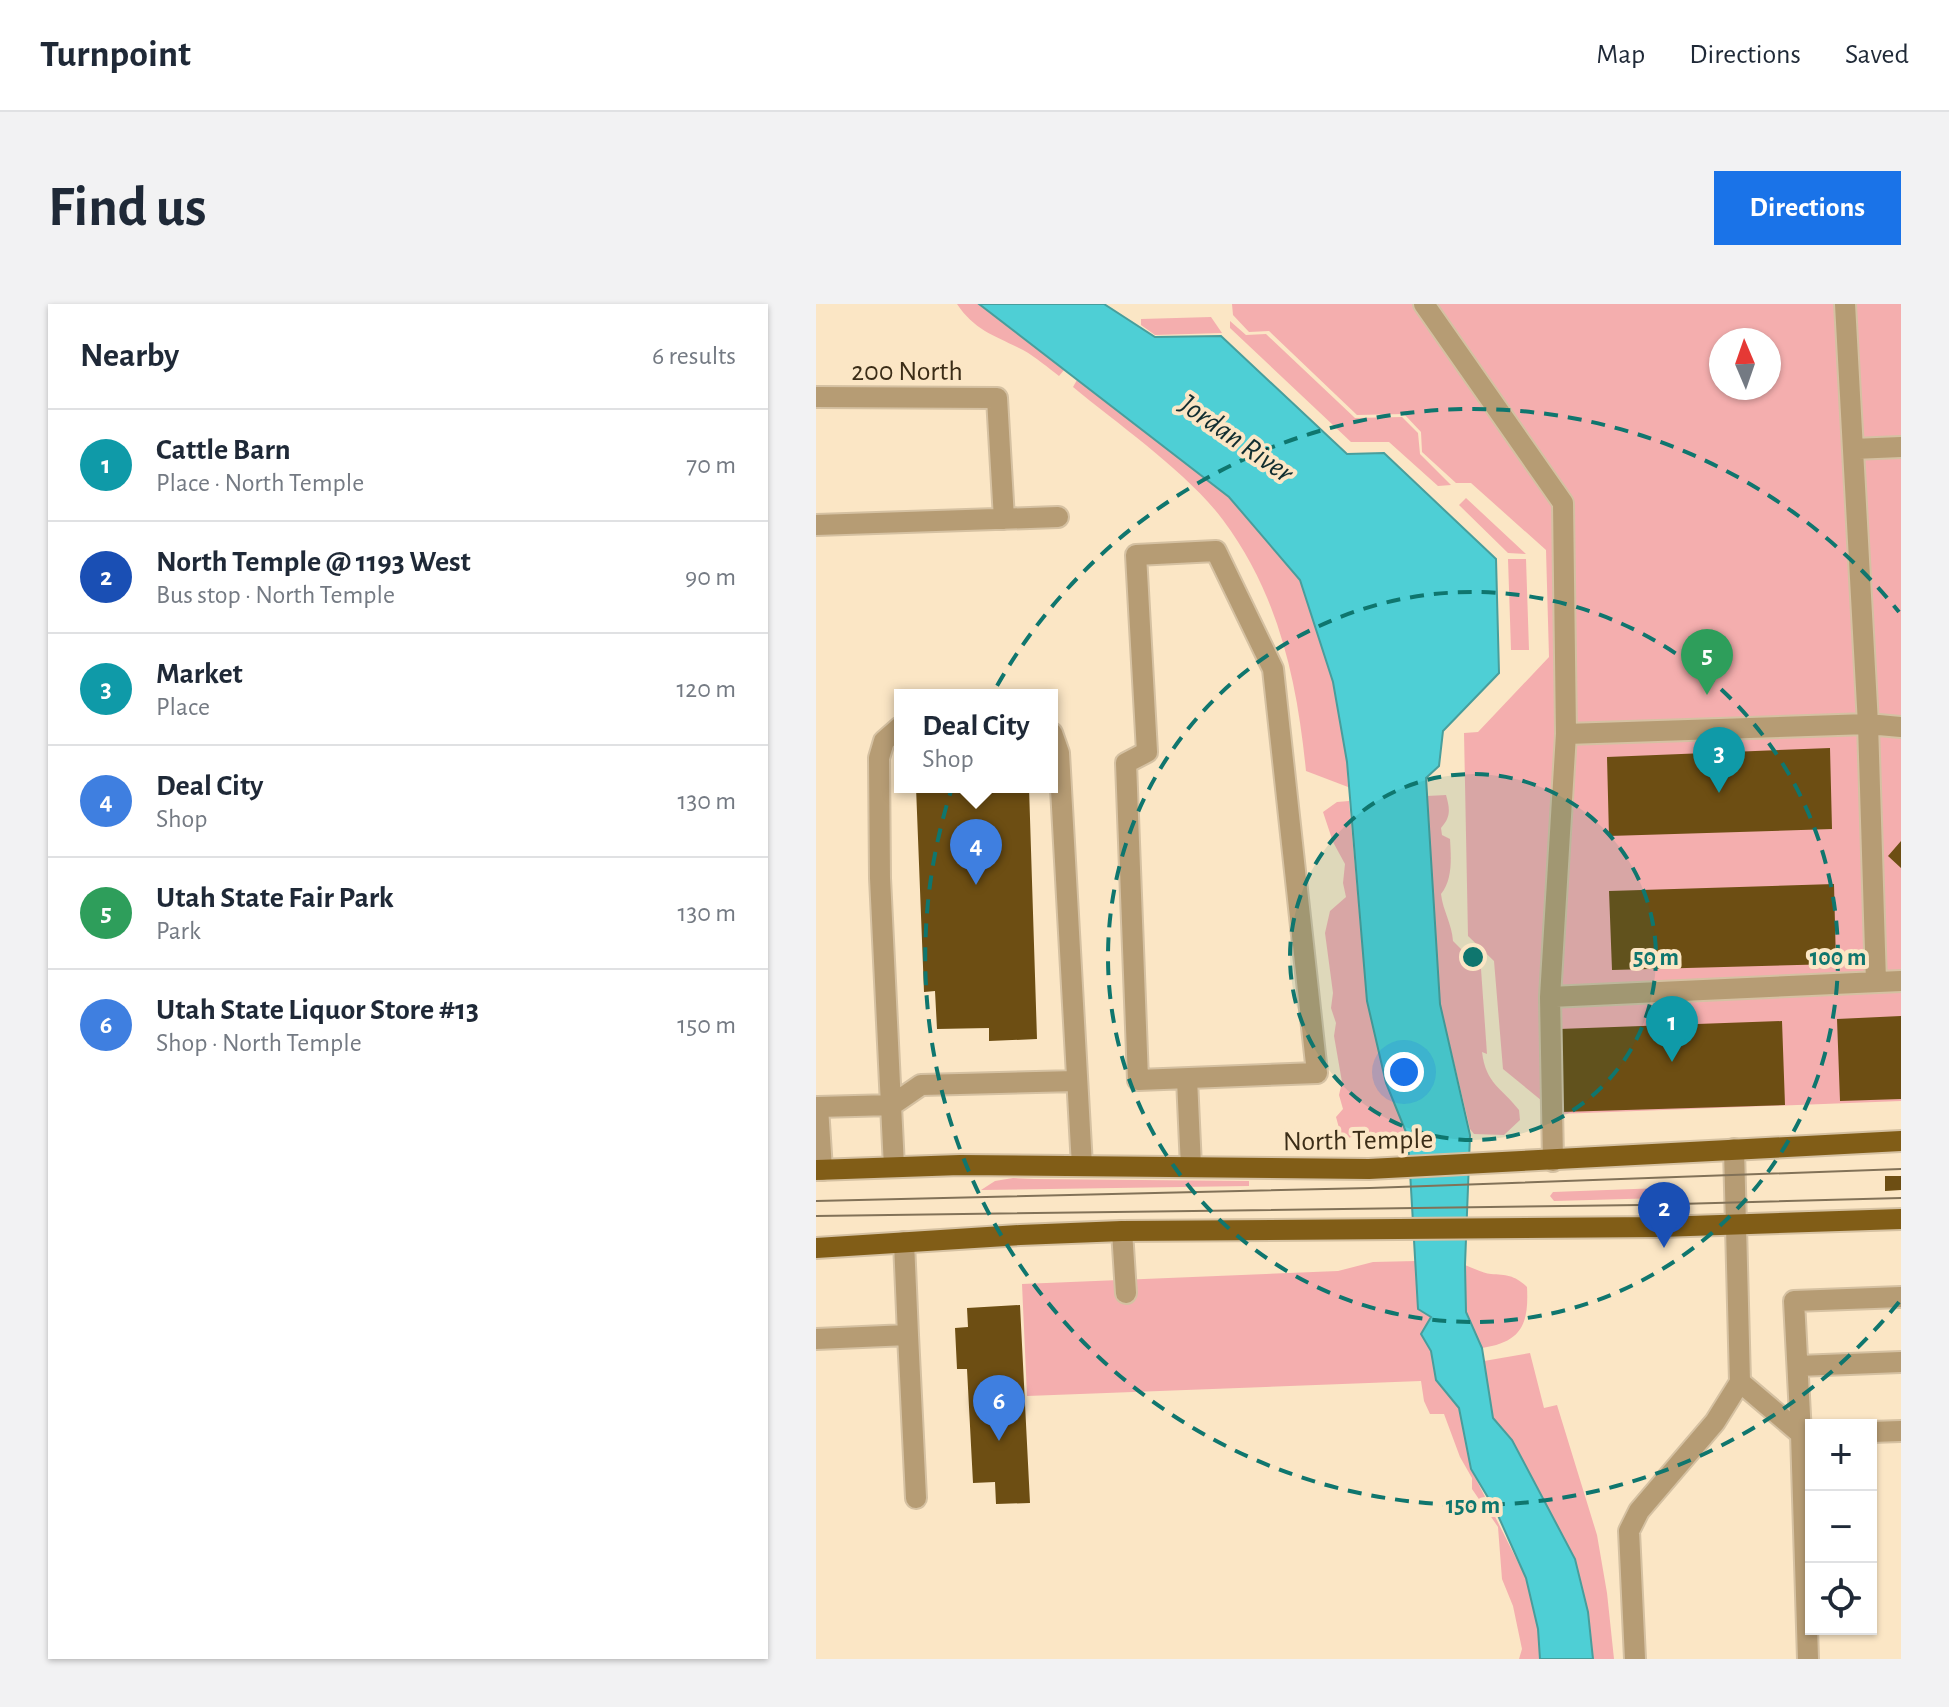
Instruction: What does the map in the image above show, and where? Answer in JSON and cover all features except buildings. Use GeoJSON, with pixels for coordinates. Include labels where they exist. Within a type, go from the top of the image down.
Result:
{"type":"FeatureCollection","features":[{"type":"Feature","properties":{"kind":"main road","name":"North Temple"},"geometry":{"type":"LineString","coordinates":[[819,1170],[960,1165],[1369,1169],[1901,1141]]}},
{"type":"Feature","properties":{"kind":"main road"},"geometry":{"type":"LineString","coordinates":[[816,1248],[1122,1231],[1504,1229],[1901,1219]]}},
{"type":"Feature","properties":{"kind":"street"},"geometry":{"type":"LineString","coordinates":[[1424,304],[1563,503],[1566,734],[1550,997],[1553,1161]]}},
{"type":"Feature","properties":{"kind":"street"},"geometry":{"type":"LineString","coordinates":[[1845,304],[1868,724],[1876,982]]}},
{"type":"Feature","properties":{"kind":"street","name":"200 North"},"geometry":{"type":"LineString","coordinates":[[816,397],[997,398],[1004,519]]}},
{"type":"Feature","properties":{"kind":"street"},"geometry":{"type":"LineString","coordinates":[[1853,449],[1901,447]]}},
{"type":"Feature","properties":{"kind":"street"},"geometry":{"type":"LineString","coordinates":[[816,525],[1058,517]]}},
{"type":"Feature","properties":{"kind":"street"},"geometry":{"type":"LineString","coordinates":[[1216,551],[1273,669],[1317,1073],[1187,1079],[1138,1080],[1126,763],[1147,752],[1136,555],[1216,551]]}},
{"type":"Feature","properties":{"kind":"street"},"geometry":{"type":"LineString","coordinates":[[1566,734],[1868,724],[1901,727]]}},
{"type":"Feature","properties":{"kind":"street"},"geometry":{"type":"LineString","coordinates":[[894,732],[884,741],[879,758],[880,878],[894,1167]]}},
{"type":"Feature","properties":{"kind":"street"},"geometry":{"type":"LineString","coordinates":[[1058,750],[1082,1166]]}},
{"type":"Feature","properties":{"kind":"street"},"geometry":{"type":"LineString","coordinates":[[1550,997],[1901,981]]}},
{"type":"Feature","properties":{"kind":"street"},"geometry":{"type":"LineString","coordinates":[[1187,1079],[1191,1167]]}},
{"type":"Feature","properties":{"kind":"street"},"geometry":{"type":"LineString","coordinates":[[819,1170],[817,1107],[892,1105],[921,1085],[1076,1081]]}},
{"type":"Feature","properties":{"kind":"street"},"geometry":{"type":"LineString","coordinates":[[1635,1659],[1629,1531],[1639,1511],[1715,1422],[1740,1382],[1734,1149]]}},
{"type":"Feature","properties":{"kind":"street"},"geometry":{"type":"LineString","coordinates":[[1122,1231],[1126,1293]]}},
{"type":"Feature","properties":{"kind":"street"},"geometry":{"type":"LineString","coordinates":[[904,1242],[916,1498]]}},
{"type":"Feature","properties":{"kind":"street"},"geometry":{"type":"LineString","coordinates":[[1805,1426],[1794,1301],[1901,1297]]}},
{"type":"Feature","properties":{"kind":"street"},"geometry":{"type":"LineString","coordinates":[[816,1339],[908,1335]]}},
{"type":"Feature","properties":{"kind":"street"},"geometry":{"type":"LineString","coordinates":[[1798,1366],[1901,1362]]}},
{"type":"Feature","properties":{"kind":"street"},"geometry":{"type":"LineString","coordinates":[[1740,1382],[1805,1433]]}},
{"type":"Feature","properties":{"kind":"street"},"geometry":{"type":"LineString","coordinates":[[1877,1432],[1901,1431]]}},
{"type":"Feature","properties":{"kind":"street"},"geometry":{"type":"LineString","coordinates":[[1807,1491],[1808,1659]]}},
{"type":"Feature","properties":{"kind":"shaded area"},"geometry":{"type":"Polygon","coordinates":[[[957,304],[979,304],[1064,370],[1059,376],[1028,353],[987,332],[971,321],[957,304]]]}},
{"type":"Feature","properties":{"kind":"shaded area"},"geometry":{"type":"Polygon","coordinates":[[[1232,304],[1901,304],[1901,1101],[1558,1114],[1503,1069],[1494,961],[1468,936],[1464,733],[1478,732],[1549,657],[1546,550],[1471,483],[1456,483],[1422,452],[1421,432],[1404,414],[1357,415],[1269,331],[1249,332],[1233,315],[1232,304]]]}},
{"type":"Feature","properties":{"kind":"shaded area"},"geometry":{"type":"Polygon","coordinates":[[[1211,317],[1222,333],[1155,335],[1141,325],[1141,319],[1211,317]]]}},
{"type":"Feature","properties":{"kind":"shaded area"},"geometry":{"type":"Polygon","coordinates":[[[1230,321],[1246,335],[1266,334],[1355,418],[1402,417],[1418,433],[1420,454],[1451,485],[1438,486],[1389,442],[1351,442],[1230,328],[1230,321]]]}},
{"type":"Feature","properties":{"kind":"shaded area"},"geometry":{"type":"Polygon","coordinates":[[[1077,380],[1229,497],[1300,580],[1333,682],[1347,762],[1348,787],[1306,771],[1297,704],[1282,640],[1258,578],[1223,520],[1191,485],[1152,450],[1073,387],[1077,380]]]}},
{"type":"Feature","properties":{"kind":"shaded area"},"geometry":{"type":"Polygon","coordinates":[[[1466,498],[1526,554],[1508,553],[1459,505],[1466,498]]]}},
{"type":"Feature","properties":{"kind":"shaded area"},"geometry":{"type":"Polygon","coordinates":[[[1508,559],[1526,559],[1529,650],[1511,650],[1508,559]]]}},
{"type":"Feature","properties":{"kind":"shaded area"},"geometry":{"type":"Polygon","coordinates":[[[1446,795],[1449,813],[1441,828],[1442,835],[1450,839],[1451,860],[1442,900],[1453,941],[1481,969],[1487,1054],[1482,1052],[1484,1063],[1495,1084],[1519,1110],[1520,1120],[1504,1135],[1474,1134],[1470,1129],[1440,1004],[1427,796],[1446,795]]]}},
{"type":"Feature","properties":{"kind":"shaded area"},"geometry":{"type":"Polygon","coordinates":[[[1349,801],[1367,1001],[1386,1083],[1408,1137],[1375,1134],[1342,1139],[1336,1117],[1343,1109],[1339,1095],[1342,1082],[1334,1036],[1336,1023],[1331,1008],[1333,993],[1325,933],[1330,911],[1346,897],[1343,883],[1345,864],[1333,842],[1323,812],[1337,802],[1349,801]]]}},
{"type":"Feature","properties":{"kind":"shaded area"},"geometry":{"type":"Polygon","coordinates":[[[1013,1178],[1249,1181],[1249,1186],[981,1190],[995,1181],[1013,1178]]]}},
{"type":"Feature","properties":{"kind":"shaded area"},"geometry":{"type":"Polygon","coordinates":[[[1661,1188],[1664,1191],[1662,1198],[1554,1201],[1550,1196],[1553,1192],[1661,1188]]]}},
{"type":"Feature","properties":{"kind":"shaded area"},"geometry":{"type":"Polygon","coordinates":[[[1416,1261],[1418,1309],[1431,1316],[1421,1334],[1431,1351],[1436,1380],[1459,1408],[1471,1469],[1526,1578],[1538,1629],[1540,1659],[1519,1659],[1522,1649],[1513,1606],[1502,1579],[1498,1527],[1472,1489],[1472,1478],[1460,1457],[1444,1414],[1430,1414],[1421,1381],[1027,1396],[1022,1284],[1338,1271],[1373,1262],[1416,1261]]]}},
{"type":"Feature","properties":{"kind":"shaded area"},"geometry":{"type":"Polygon","coordinates":[[[1465,1265],[1510,1276],[1527,1287],[1524,1321],[1520,1330],[1506,1341],[1482,1348],[1466,1312],[1465,1265]]]}},
{"type":"Feature","properties":{"kind":"shaded area"},"geometry":{"type":"Polygon","coordinates":[[[1530,1353],[1544,1408],[1557,1405],[1597,1535],[1614,1659],[1593,1659],[1588,1612],[1575,1559],[1512,1440],[1493,1418],[1484,1361],[1530,1353]]]}},
{"type":"Feature","properties":{"kind":"water","name":"Jordan River"},"geometry":{"type":"Polygon","coordinates":[[[979,304],[1104,304],[1155,337],[1221,336],[1347,454],[1384,453],[1496,559],[1499,673],[1443,731],[1439,766],[1426,778],[1440,1004],[1470,1135],[1466,1312],[1482,1348],[1493,1418],[1512,1440],[1575,1559],[1588,1612],[1593,1659],[1540,1659],[1538,1629],[1526,1578],[1496,1511],[1471,1469],[1459,1408],[1436,1380],[1431,1351],[1421,1334],[1431,1317],[1418,1309],[1408,1137],[1386,1083],[1367,1001],[1347,762],[1333,682],[1300,580],[1229,497],[979,304]]]}},
{"type":"Feature","properties":{"kind":"tram line"},"geometry":{"type":"LineString","coordinates":[[816,1201],[1370,1188],[1901,1169]]}},
{"type":"Feature","properties":{"kind":"tram line"},"geometry":{"type":"LineString","coordinates":[[816,1216],[1641,1205],[1901,1198]]}},
{"type":"Feature","properties":{"kind":"place","name":"Utah State Fair Park"},"geometry":{"type":"Point","coordinates":[1707,695]}},
{"type":"Feature","properties":{"kind":"place","name":"Market"},"geometry":{"type":"Point","coordinates":[1719,793]}},
{"type":"Feature","properties":{"kind":"place","name":"Deal City"},"geometry":{"type":"Point","coordinates":[976,885]}},
{"type":"Feature","properties":{"kind":"place","name":"Cattle Barn"},"geometry":{"type":"Point","coordinates":[1672,1062]}},
{"type":"Feature","properties":{"kind":"place","name":"North Temple @ 1193 West"},"geometry":{"type":"Point","coordinates":[1664,1248]}},
{"type":"Feature","properties":{"kind":"place","name":"Utah State Liquor Store #13"},"geometry":{"type":"Point","coordinates":[999,1441]}}]}
